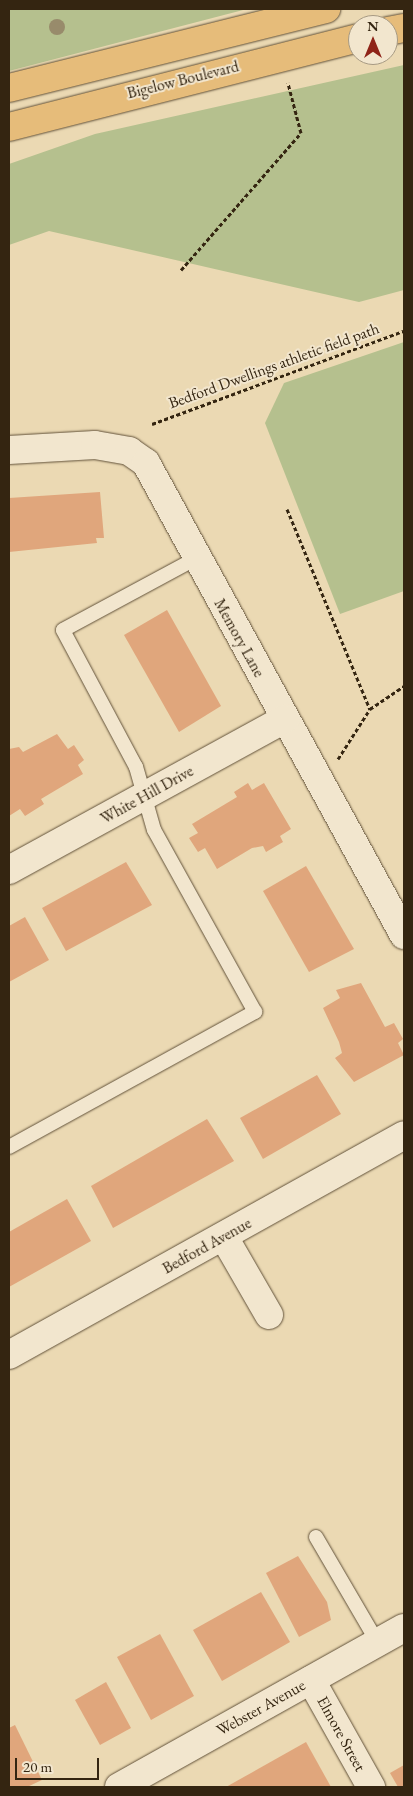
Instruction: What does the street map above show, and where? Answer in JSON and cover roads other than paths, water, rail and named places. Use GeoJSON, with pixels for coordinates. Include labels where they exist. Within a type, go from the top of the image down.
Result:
{"type":"FeatureCollection","features":[{"type":"Feature","properties":{"kind":"main road"},"geometry":{"type":"LineString","coordinates":[[9,88],[326,9]]}},
{"type":"Feature","properties":{"kind":"main road","name":"Bigelow Boulevard"},"geometry":{"type":"LineString","coordinates":[[9,127],[348,41]]}},
{"type":"Feature","properties":{"kind":"street","name":"Memory Lane"},"geometry":{"type":"LineString","coordinates":[[9,450],[95,445],[140,456],[195,559],[404,935]]}},
{"type":"Feature","properties":{"kind":"street","name":"White Hill Drive"},"geometry":{"type":"LineString","coordinates":[[9,870],[285,719]]}},
{"type":"Feature","properties":{"kind":"street","name":"Bedford Avenue"},"geometry":{"type":"LineString","coordinates":[[9,1355],[224,1237],[404,1135]]}},
{"type":"Feature","properties":{"kind":"street"},"geometry":{"type":"LineString","coordinates":[[224,1237],[269,1315]]}},
{"type":"Feature","properties":{"kind":"street","name":"Webster Avenue"},"geometry":{"type":"LineString","coordinates":[[119,1787],[146,1781],[312,1680],[404,1628]]}},
{"type":"Feature","properties":{"kind":"street","name":"Elmore Street"},"geometry":{"type":"LineString","coordinates":[[312,1680],[371,1787]]}},
{"type":"Feature","properties":{"kind":"lane"},"geometry":{"type":"LineString","coordinates":[[9,1147],[255,1012],[154,830],[136,767],[63,630],[195,559]]}},
{"type":"Feature","properties":{"kind":"lane"},"geometry":{"type":"LineString","coordinates":[[316,1537],[378,1643]]}}]}
